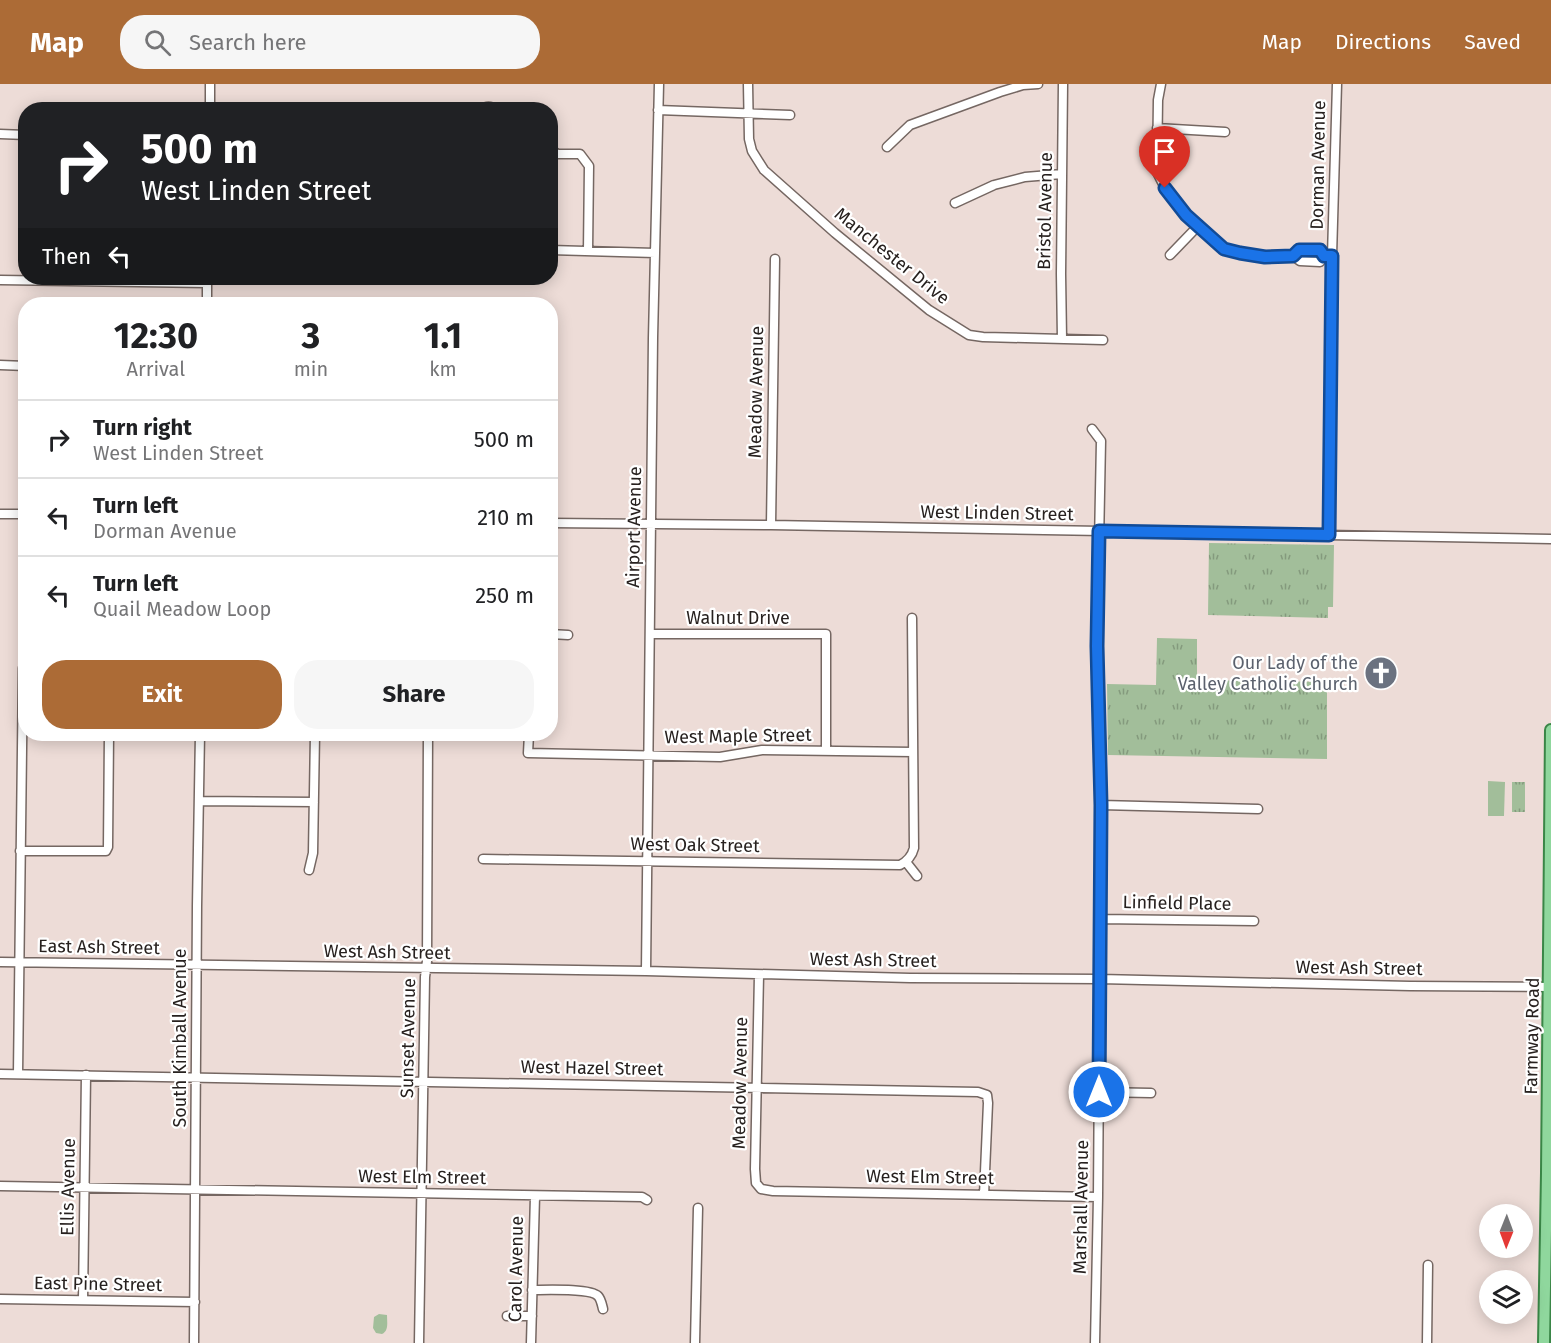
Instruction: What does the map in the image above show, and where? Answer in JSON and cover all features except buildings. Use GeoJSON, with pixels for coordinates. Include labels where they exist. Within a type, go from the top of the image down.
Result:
{"type":"FeatureCollection","features":[{"type":"Feature","properties":{"kind":"main road","name":"Farmway Road"},"geometry":{"type":"LineString","coordinates":[[1544,1343],[1551,730]]}},
{"type":"Feature","properties":{"kind":"street"},"geometry":{"type":"LineString","coordinates":[[210,84],[210,102]]}},
{"type":"Feature","properties":{"kind":"street","name":"Airport Avenue"},"geometry":{"type":"LineString","coordinates":[[646,971],[659,84]]}},
{"type":"Feature","properties":{"kind":"street","name":"Manchester Drive"},"geometry":{"type":"LineString","coordinates":[[748,84],[749,139],[752,151],[764,170],[835,233],[929,310],[969,335],[1102,340]]}},
{"type":"Feature","properties":{"kind":"street"},"geometry":{"type":"LineString","coordinates":[[887,147],[910,125],[1000,92],[1023,85],[1038,84]]}},
{"type":"Feature","properties":{"kind":"street","name":"Bristol Avenue"},"geometry":{"type":"LineString","coordinates":[[1062,339],[1064,84]]}},
{"type":"Feature","properties":{"kind":"street"},"geometry":{"type":"LineString","coordinates":[[1161,84],[1158,100],[1157,172],[1165,188],[1186,215],[1224,249],[1265,257],[1293,256],[1299,250],[1320,250],[1328,256]]}},
{"type":"Feature","properties":{"kind":"street","name":"Dorman Avenue"},"geometry":{"type":"LineString","coordinates":[[1329,535],[1328,256],[1336,84]]}},
{"type":"Feature","properties":{"kind":"street"},"geometry":{"type":"LineString","coordinates":[[658,110],[790,115]]}},
{"type":"Feature","properties":{"kind":"street"},"geometry":{"type":"LineString","coordinates":[[1157,128],[1225,132]]}},
{"type":"Feature","properties":{"kind":"street"},"geometry":{"type":"LineString","coordinates":[[0,134],[18,135]]}},
{"type":"Feature","properties":{"kind":"street"},"geometry":{"type":"LineString","coordinates":[[558,154],[580,154],[589,166],[588,251]]}},
{"type":"Feature","properties":{"kind":"street"},"geometry":{"type":"LineString","coordinates":[[955,203],[994,185],[1025,177],[1062,174]]}},
{"type":"Feature","properties":{"kind":"street"},"geometry":{"type":"LineString","coordinates":[[1170,255],[1198,226]]}},
{"type":"Feature","properties":{"kind":"street"},"geometry":{"type":"LineString","coordinates":[[558,250],[655,252]]}},
{"type":"Feature","properties":{"kind":"street","name":"Meadow Avenue"},"geometry":{"type":"LineString","coordinates":[[771,525],[776,259]]}},
{"type":"Feature","properties":{"kind":"street"},"geometry":{"type":"LineString","coordinates":[[0,280],[18,280]]}},
{"type":"Feature","properties":{"kind":"street"},"geometry":{"type":"LineString","coordinates":[[0,365],[18,366]]}},
{"type":"Feature","properties":{"kind":"street","name":"Marshall Avenue"},"geometry":{"type":"LineString","coordinates":[[1092,429],[1101,441],[1097,646],[1101,805],[1095,1343]]}},
{"type":"Feature","properties":{"kind":"street"},"geometry":{"type":"LineString","coordinates":[[0,513],[18,514]]}},
{"type":"Feature","properties":{"kind":"street","name":"West Linden Street"},"geometry":{"type":"LineString","coordinates":[[558,523],[1551,539]]}},
{"type":"Feature","properties":{"kind":"street"},"geometry":{"type":"LineString","coordinates":[[912,618],[914,848],[906,862],[917,876]]}},
{"type":"Feature","properties":{"kind":"street"},"geometry":{"type":"LineString","coordinates":[[558,634],[568,635]]}},
{"type":"Feature","properties":{"kind":"street","name":"Walnut Drive"},"geometry":{"type":"LineString","coordinates":[[650,634],[826,634],[826,751]]}},
{"type":"Feature","properties":{"kind":"street"},"geometry":{"type":"LineString","coordinates":[[18,1074],[21,741]]}},
{"type":"Feature","properties":{"kind":"street"},"geometry":{"type":"LineString","coordinates":[[20,851],[106,852],[108,847],[109,741]]}},
{"type":"Feature","properties":{"kind":"street","name":"South Kimball Avenue"},"geometry":{"type":"LineString","coordinates":[[194,1343],[200,741]]}},
{"type":"Feature","properties":{"kind":"street"},"geometry":{"type":"LineString","coordinates":[[309,870],[313,853],[315,741]]}},
{"type":"Feature","properties":{"kind":"street","name":"Sunset Avenue"},"geometry":{"type":"LineString","coordinates":[[419,1343],[427,961],[428,741]]}},
{"type":"Feature","properties":{"kind":"street","name":"West Maple Street"},"geometry":{"type":"LineString","coordinates":[[529,741],[528,753],[720,757],[762,750],[913,752]]}},
{"type":"Feature","properties":{"kind":"street"},"geometry":{"type":"LineString","coordinates":[[199,801],[314,802]]}},
{"type":"Feature","properties":{"kind":"street"},"geometry":{"type":"LineString","coordinates":[[1101,805],[1258,808]]}},
{"type":"Feature","properties":{"kind":"street","name":"West Oak Street"},"geometry":{"type":"LineString","coordinates":[[483,859],[900,865],[906,862]]}},
{"type":"Feature","properties":{"kind":"street","name":"Linfield Place"},"geometry":{"type":"LineString","coordinates":[[1100,919],[1254,921]]}},
{"type":"Feature","properties":{"kind":"street","name":"East Ash Street"},"geometry":{"type":"LineString","coordinates":[[0,962],[197,965]]}},
{"type":"Feature","properties":{"kind":"street","name":"West Ash Street"},"geometry":{"type":"LineString","coordinates":[[197,965],[1549,987]]}},
{"type":"Feature","properties":{"kind":"street","name":"Meadow Avenue"},"geometry":{"type":"LineString","coordinates":[[759,975],[755,1169],[756,1183],[761,1189]]}},
{"type":"Feature","properties":{"kind":"street","name":"West Hazel Street"},"geometry":{"type":"LineString","coordinates":[[0,1074],[978,1092],[987,1095],[988,1102],[984,1194]]}},
{"type":"Feature","properties":{"kind":"street","name":"Ellis Avenue"},"geometry":{"type":"LineString","coordinates":[[83,1300],[86,1075]]}},
{"type":"Feature","properties":{"kind":"street"},"geometry":{"type":"LineString","coordinates":[[1099,1092],[1151,1093]]}},
{"type":"Feature","properties":{"kind":"street","name":"West Elm Street"},"geometry":{"type":"LineString","coordinates":[[0,1186],[642,1197],[647,1200]]}},
{"type":"Feature","properties":{"kind":"street","name":"West Elm Street"},"geometry":{"type":"LineString","coordinates":[[761,1189],[1098,1197]]}},
{"type":"Feature","properties":{"kind":"street","name":"Carol Avenue"},"geometry":{"type":"LineString","coordinates":[[531,1343],[535,1196]]}},
{"type":"Feature","properties":{"kind":"street"},"geometry":{"type":"LineString","coordinates":[[694,1343],[698,1208]]}},
{"type":"Feature","properties":{"kind":"street"},"geometry":{"type":"LineString","coordinates":[[1428,1265],[1428,1343]]}},
{"type":"Feature","properties":{"kind":"street"},"geometry":{"type":"LineString","coordinates":[[532,1290],[588,1291],[597,1295],[603,1309]]}},
{"type":"Feature","properties":{"kind":"street","name":"East Pine Street"},"geometry":{"type":"LineString","coordinates":[[0,1299],[195,1302]]}},
{"type":"Feature","properties":{"kind":"street"},"geometry":{"type":"LineString","coordinates":[[507,1316],[532,1316]]}},
{"type":"Feature","properties":{"kind":"green space"},"geometry":{"type":"Polygon","coordinates":[[[1209,543],[1334,545],[1333,607],[1328,607],[1328,618],[1208,615],[1209,543]]]}},
{"type":"Feature","properties":{"kind":"green space"},"geometry":{"type":"Polygon","coordinates":[[[1157,638],[1197,639],[1197,680],[1327,682],[1327,759],[1108,755],[1107,684],[1156,685],[1157,638]]]}},
{"type":"Feature","properties":{"kind":"green space"},"geometry":{"type":"Polygon","coordinates":[[[1488,781],[1505,782],[1504,816],[1488,816],[1488,781]]]}},
{"type":"Feature","properties":{"kind":"green space"},"geometry":{"type":"Polygon","coordinates":[[[1512,782],[1525,782],[1525,812],[1512,812],[1512,782]]]}},
{"type":"Feature","properties":{"kind":"green space"},"geometry":{"type":"Polygon","coordinates":[[[379,1314],[387,1315],[387,1329],[382,1334],[376,1333],[373,1328],[374,1317],[379,1314]]]}},
{"type":"Feature","properties":{"kind":"place","name":"Our Lady of the Valley Catholic Church"},"geometry":{"type":"Point","coordinates":[1381,673]}},
{"type":"Feature","properties":{"kind":"route"},"geometry":{"type":"LineString","coordinates":[[1099,1092],[1101,805],[1097,646],[1099,531],[1329,535],[1332,256],[1324,256],[1320,250],[1299,250],[1293,256],[1265,257],[1224,249],[1186,215],[1165,188]]}}]}
